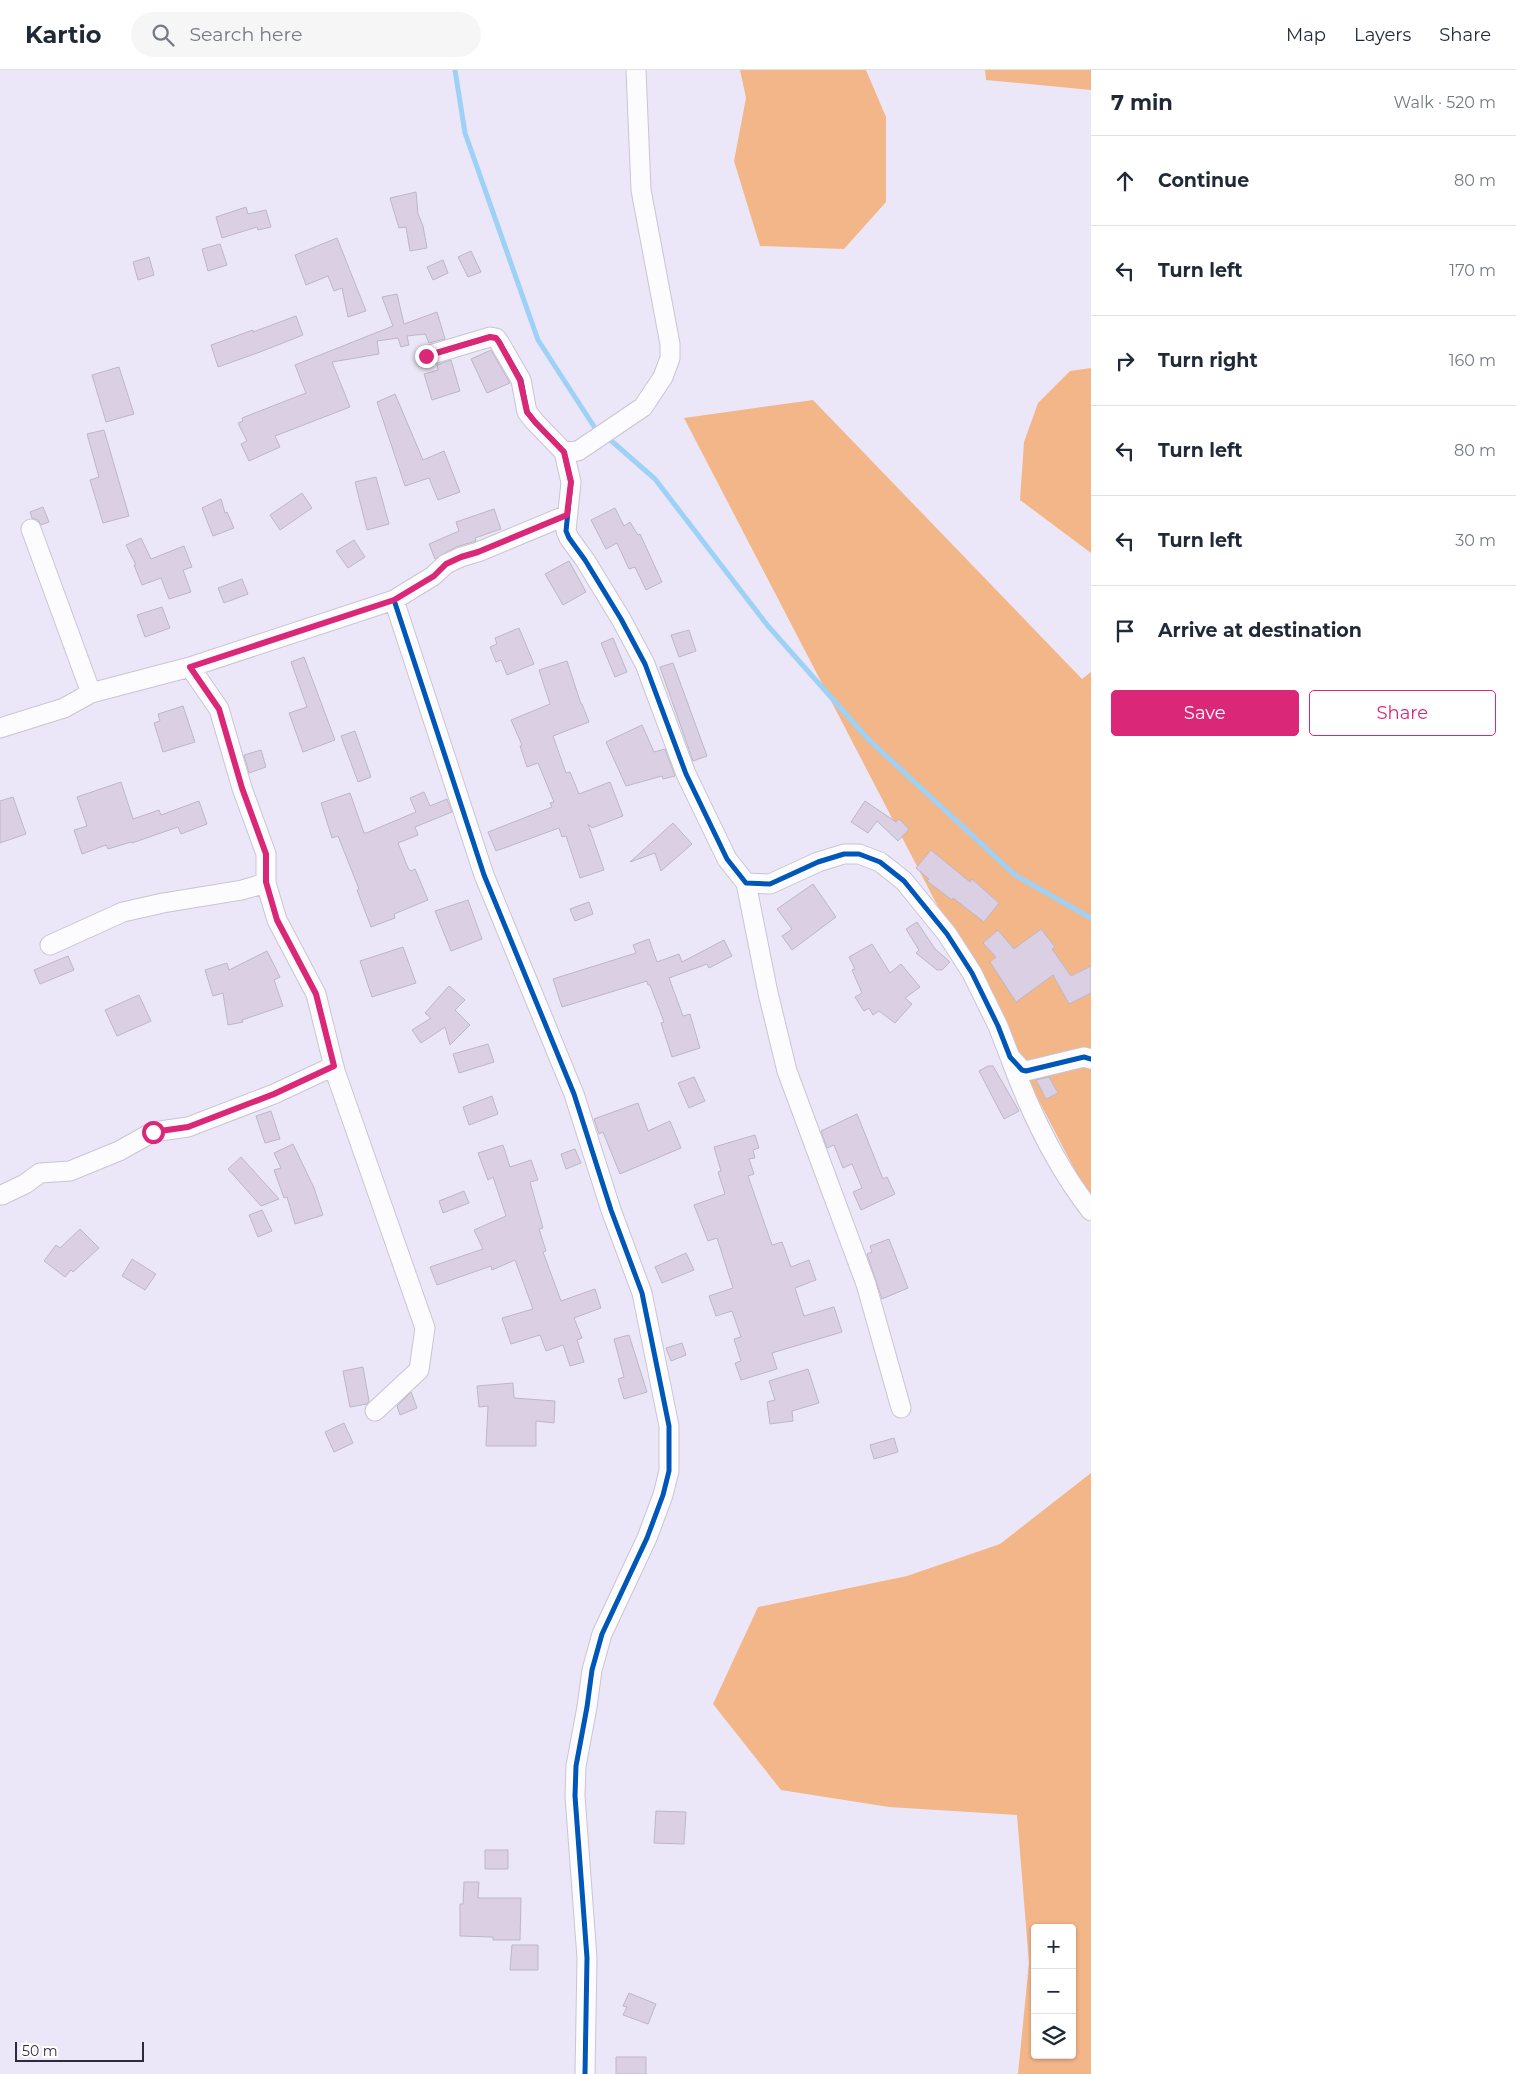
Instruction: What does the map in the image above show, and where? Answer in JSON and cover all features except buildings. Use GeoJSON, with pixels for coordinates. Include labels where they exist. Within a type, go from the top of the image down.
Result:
{"type":"FeatureCollection","features":[{"type":"Feature","properties":{"kind":"street"},"geometry":{"type":"LineString","coordinates":[[564,452],[578,451],[643,407],[663,377],[670,358],[670,344],[641,190],[636,70]]}},
{"type":"Feature","properties":{"kind":"street"},"geometry":{"type":"LineString","coordinates":[[426,356],[490,337],[496,338],[520,380],[527,412],[564,452],[571,482],[566,530],[569,538],[585,560],[621,619],[645,664],[686,774],[727,859],[746,883],[786,1071],[866,1284],[901,1408]]}},
{"type":"Feature","properties":{"kind":"street"},"geometry":{"type":"LineString","coordinates":[[0,728],[64,708],[91,693],[190,667],[394,600],[434,576],[446,564],[567,515]]}},
{"type":"Feature","properties":{"kind":"street"},"geometry":{"type":"LineString","coordinates":[[31,529],[91,693]]}},
{"type":"Feature","properties":{"kind":"street"},"geometry":{"type":"LineString","coordinates":[[394,600],[484,875],[574,1094],[611,1210],[642,1293],[669,1426],[669,1471],[663,1495],[647,1538],[602,1634],[592,1670],[588,1707],[576,1766],[575,1796],[587,1958],[585,2074]]}},
{"type":"Feature","properties":{"kind":"street"},"geometry":{"type":"LineString","coordinates":[[190,667],[219,709],[242,788],[266,854],[266,882],[277,920],[316,994],[334,1066],[425,1328],[419,1370],[375,1411]]}},
{"type":"Feature","properties":{"kind":"street"},"geometry":{"type":"LineString","coordinates":[[746,883],[770,884],[818,862],[844,854],[858,854],[880,862],[904,880],[947,934],[972,973],[998,1026],[1024,1097],[1048,1146],[1091,1211]]}},
{"type":"Feature","properties":{"kind":"street"},"geometry":{"type":"LineString","coordinates":[[50,945],[123,912],[242,890],[266,882]]}},
{"type":"Feature","properties":{"kind":"street"},"geometry":{"type":"LineString","coordinates":[[1010,1058],[1022,1070],[1084,1057],[1091,1059]]}},
{"type":"Feature","properties":{"kind":"street"},"geometry":{"type":"LineString","coordinates":[[2,1195],[25,1184],[40,1173],[70,1171],[119,1151],[153,1132],[188,1127],[274,1094],[334,1066]]}},
{"type":"Feature","properties":{"kind":"shaded area"},"geometry":{"type":"Polygon","coordinates":[[[740,70],[866,70],[886,117],[886,202],[844,249],[760,246],[734,161],[746,98],[740,70]]]}},
{"type":"Feature","properties":{"kind":"shaded area"},"geometry":{"type":"Polygon","coordinates":[[[985,70],[1091,70],[1091,90],[986,80],[985,70]]]}},
{"type":"Feature","properties":{"kind":"shaded area"},"geometry":{"type":"Polygon","coordinates":[[[1091,368],[1091,553],[1020,500],[1024,442],[1038,403],[1070,371],[1091,368]]]}},
{"type":"Feature","properties":{"kind":"shaded area"},"geometry":{"type":"Polygon","coordinates":[[[813,400],[1082,679],[1091,672],[1091,1201],[684,418],[813,400]]]}},
{"type":"Feature","properties":{"kind":"shaded area"},"geometry":{"type":"Polygon","coordinates":[[[1091,1473],[1091,2074],[1018,2074],[1029,1963],[1017,1815],[889,1807],[781,1790],[713,1704],[758,1607],[907,1576],[1000,1544],[1091,1473]]]}},
{"type":"Feature","properties":{"kind":"waterway"},"geometry":{"type":"LineString","coordinates":[[455,70],[465,133],[538,340],[595,428],[600,432]]}},
{"type":"Feature","properties":{"kind":"waterway"},"geometry":{"type":"LineString","coordinates":[[607,437],[655,479],[768,626],[868,739],[1015,875],[1091,918]]}},
{"type":"Feature","properties":{"kind":"cycle path"},"geometry":{"type":"LineString","coordinates":[[426,356],[490,337],[496,338],[499,342],[521,380],[527,412],[564,452],[571,482],[566,531],[569,538],[585,560],[621,619],[645,664],[686,774],[727,859],[746,883],[770,884],[818,862],[844,854],[859,854],[880,862],[904,881],[947,934],[972,973],[998,1026],[1010,1057],[1022,1070],[1026,1071],[1084,1057],[1091,1059]]}},
{"type":"Feature","properties":{"kind":"cycle path"},"geometry":{"type":"LineString","coordinates":[[394,600],[484,875],[574,1094],[611,1210],[642,1293],[669,1426],[669,1471],[663,1495],[647,1538],[602,1634],[592,1670],[576,1766],[575,1796],[587,1958],[585,2074]]}},
{"type":"Feature","properties":{"kind":"route"},"geometry":{"type":"LineString","coordinates":[[153,1132],[188,1127],[274,1094],[334,1066],[316,994],[277,920],[266,882],[266,854],[242,788],[219,709],[190,667],[394,600],[434,576],[446,564],[567,515],[571,482],[564,452],[527,412],[520,380],[496,338],[490,337],[426,356]]}}]}
